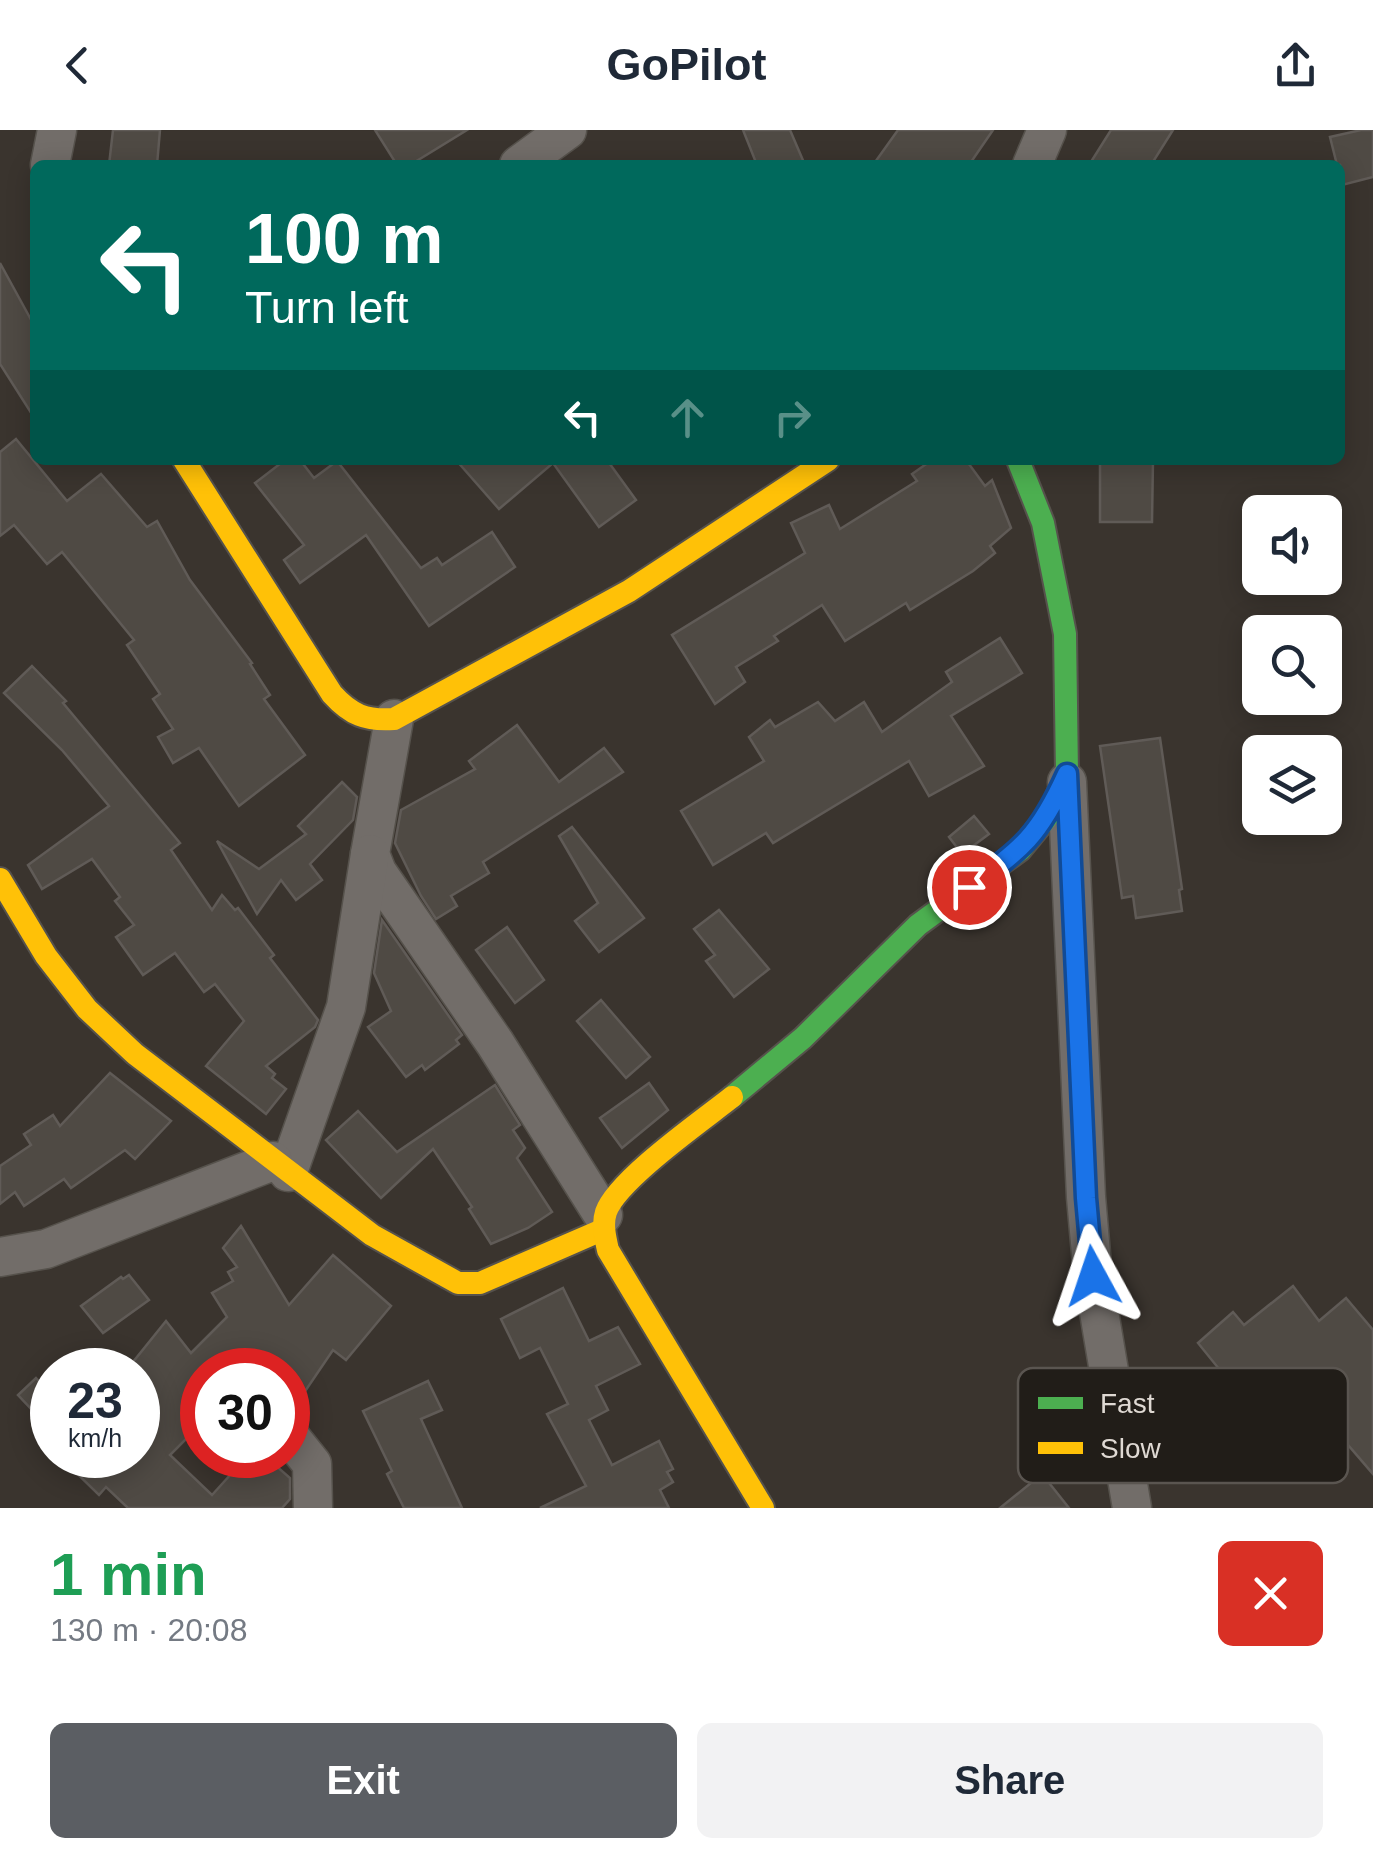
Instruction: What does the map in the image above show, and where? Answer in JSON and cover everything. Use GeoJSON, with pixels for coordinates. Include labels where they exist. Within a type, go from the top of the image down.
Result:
{"type":"FeatureCollection","features":[{"type":"Feature","properties":{"kind":"street"},"geometry":{"type":"LineString","coordinates":[[51,160],[57,130]]}},
{"type":"Feature","properties":{"kind":"street"},"geometry":{"type":"LineString","coordinates":[[526,160],[567,130]]}},
{"type":"Feature","properties":{"kind":"street"},"geometry":{"type":"LineString","coordinates":[[1034,160],[1048,130]]}},
{"type":"Feature","properties":{"kind":"street"},"geometry":{"type":"LineString","coordinates":[[187,465],[332,694],[348,712],[368,722],[394,720],[629,591],[820,465]]}},
{"type":"Feature","properties":{"kind":"street"},"geometry":{"type":"LineString","coordinates":[[1020,465],[1043,523],[1065,634],[1067,774],[1090,1236],[1108,1368]]}},
{"type":"Feature","properties":{"kind":"street"},"geometry":{"type":"LineString","coordinates":[[0,1257],[46,1249],[281,1166],[346,1008],[394,720]]}},
{"type":"Feature","properties":{"kind":"street"},"geometry":{"type":"LineString","coordinates":[[0,878],[46,956],[87,1009],[135,1054],[372,1235],[438,1274],[458,1282],[480,1283],[503,1276],[603,1222],[610,1200],[622,1187],[803,1038],[918,924],[1020,850],[1048,816],[1067,774]]}},
{"type":"Feature","properties":{"kind":"street"},"geometry":{"type":"LineString","coordinates":[[370,854],[386,887],[495,1043],[603,1222],[608,1250],[763,1508]]}},
{"type":"Feature","properties":{"kind":"street"},"geometry":{"type":"LineString","coordinates":[[310,1462],[313,1508]]}},
{"type":"Feature","properties":{"kind":"street"},"geometry":{"type":"LineString","coordinates":[[1128,1483],[1132,1508]]}},
{"type":"Feature","properties":{"kind":"building"},"geometry":{"type":"Polygon","coordinates":[[[113,130],[160,130],[157,160],[110,160],[113,130]]]}},
{"type":"Feature","properties":{"kind":"building"},"geometry":{"type":"Polygon","coordinates":[[[375,130],[467,130],[418,160],[394,160],[375,130]]]}},
{"type":"Feature","properties":{"kind":"building"},"geometry":{"type":"Polygon","coordinates":[[[743,130],[790,130],[803,160],[755,160],[743,130]]]}},
{"type":"Feature","properties":{"kind":"building"},"geometry":{"type":"Polygon","coordinates":[[[898,130],[993,130],[972,160],[877,160],[898,130]]]}},
{"type":"Feature","properties":{"kind":"building"},"geometry":{"type":"Polygon","coordinates":[[[1111,130],[1173,130],[1154,160],[1092,160],[1111,130]]]}},
{"type":"Feature","properties":{"kind":"building"},"geometry":{"type":"Polygon","coordinates":[[[1373,130],[1373,177],[1345,184],[1345,160],[1336,160],[1330,137],[1373,130]]]}},
{"type":"Feature","properties":{"kind":"building"},"geometry":{"type":"Polygon","coordinates":[[[0,263],[30,318],[30,411],[0,364],[0,263]]]}},
{"type":"Feature","properties":{"kind":"building"},"geometry":{"type":"Polygon","coordinates":[[[16,439],[30,456],[30,465],[37,465],[67,501],[101,474],[147,527],[157,521],[190,580],[252,663],[270,695],[264,699],[305,755],[239,806],[199,748],[173,763],[158,737],[173,729],[153,699],[160,694],[127,645],[134,640],[62,552],[47,564],[14,525],[0,536],[0,452],[16,439]]]}},
{"type":"Feature","properties":{"kind":"building"},"geometry":{"type":"Polygon","coordinates":[[[278,465],[304,465],[314,478],[332,465],[340,465],[421,568],[437,558],[442,565],[492,532],[515,567],[429,626],[366,535],[300,583],[284,560],[304,545],[255,483],[278,465]]]}},
{"type":"Feature","properties":{"kind":"building"},"geometry":{"type":"Polygon","coordinates":[[[460,465],[551,465],[499,509],[460,465]]]}},
{"type":"Feature","properties":{"kind":"building"},"geometry":{"type":"Polygon","coordinates":[[[554,465],[611,465],[636,500],[599,527],[554,465]]]}},
{"type":"Feature","properties":{"kind":"building"},"geometry":{"type":"Polygon","coordinates":[[[925,465],[970,465],[985,486],[992,480],[1011,528],[990,546],[995,553],[910,610],[906,603],[845,641],[822,605],[774,636],[778,641],[736,667],[745,682],[715,704],[672,635],[805,553],[791,523],[829,505],[840,529],[917,481],[912,474],[925,465]]]}},
{"type":"Feature","properties":{"kind":"building"},"geometry":{"type":"Polygon","coordinates":[[[1100,465],[1153,465],[1152,522],[1100,522],[1100,465]]]}},
{"type":"Feature","properties":{"kind":"building"},"geometry":{"type":"Polygon","coordinates":[[[1000,638],[1022,673],[951,716],[984,766],[929,796],[909,761],[773,843],[766,833],[713,865],[681,811],[764,761],[749,737],[770,720],[775,727],[818,702],[835,721],[864,702],[882,732],[952,682],[946,672],[1000,638]]]}},
{"type":"Feature","properties":{"kind":"building"},"geometry":{"type":"Polygon","coordinates":[[[32,666],[66,701],[63,703],[180,843],[171,850],[212,910],[222,895],[235,910],[238,908],[274,955],[270,958],[318,1020],[315,1027],[266,1066],[275,1074],[272,1078],[286,1089],[266,1114],[206,1066],[244,1021],[215,984],[204,992],[175,953],[143,975],[116,937],[134,925],[115,901],[120,897],[92,859],[42,889],[28,865],[109,806],[62,750],[4,693],[32,666]]]}},
{"type":"Feature","properties":{"kind":"building"},"geometry":{"type":"Polygon","coordinates":[[[517,725],[559,782],[604,748],[623,772],[483,862],[489,873],[451,896],[457,906],[436,919],[395,843],[401,810],[475,769],[469,761],[517,725]]]}},
{"type":"Feature","properties":{"kind":"building"},"geometry":{"type":"Polygon","coordinates":[[[1160,738],[1182,911],[1136,918],[1133,896],[1122,898],[1100,746],[1160,738]]]}},
{"type":"Feature","properties":{"kind":"building"},"geometry":{"type":"Polygon","coordinates":[[[342,782],[357,797],[353,820],[310,864],[322,880],[296,900],[281,880],[257,914],[217,841],[259,869],[306,834],[298,826],[342,782]]]}},
{"type":"Feature","properties":{"kind":"building"},"geometry":{"type":"Polygon","coordinates":[[[974,816],[989,834],[962,854],[949,837],[974,816]]]}},
{"type":"Feature","properties":{"kind":"building"},"geometry":{"type":"Polygon","coordinates":[[[572,827],[644,918],[599,952],[575,921],[598,903],[559,836],[572,827]]]}},
{"type":"Feature","properties":{"kind":"building"},"geometry":{"type":"Polygon","coordinates":[[[719,910],[769,969],[734,997],[706,961],[715,955],[694,929],[719,910]]]}},
{"type":"Feature","properties":{"kind":"building"},"geometry":{"type":"Polygon","coordinates":[[[382,920],[462,1035],[456,1040],[459,1044],[425,1070],[422,1065],[406,1077],[368,1027],[391,1011],[374,973],[382,920]]]}},
{"type":"Feature","properties":{"kind":"building"},"geometry":{"type":"Polygon","coordinates":[[[507,927],[544,980],[515,1003],[476,950],[507,927]]]}},
{"type":"Feature","properties":{"kind":"building"},"geometry":{"type":"Polygon","coordinates":[[[601,1000],[650,1057],[626,1078],[577,1021],[601,1000]]]}},
{"type":"Feature","properties":{"kind":"building"},"geometry":{"type":"Polygon","coordinates":[[[110,1073],[171,1121],[135,1159],[125,1150],[71,1188],[64,1179],[24,1206],[15,1192],[0,1204],[0,1166],[31,1145],[24,1134],[53,1115],[60,1126],[110,1073]]]}},
{"type":"Feature","properties":{"kind":"building"},"geometry":{"type":"Polygon","coordinates":[[[649,1083],[668,1110],[622,1148],[600,1118],[649,1083]]]}},
{"type":"Feature","properties":{"kind":"building"},"geometry":{"type":"Polygon","coordinates":[[[495,1085],[520,1125],[513,1130],[525,1148],[517,1158],[552,1212],[528,1228],[491,1244],[469,1209],[472,1207],[433,1149],[381,1198],[326,1140],[358,1111],[397,1152],[495,1085]]]}},
{"type":"Feature","properties":{"kind":"building"},"geometry":{"type":"Polygon","coordinates":[[[241,1226],[289,1305],[333,1255],[391,1306],[346,1360],[333,1350],[310,1384],[310,1348],[196,1348],[227,1317],[212,1293],[233,1281],[228,1272],[237,1267],[223,1248],[241,1226]]]}},
{"type":"Feature","properties":{"kind":"building"},"geometry":{"type":"Polygon","coordinates":[[[129,1275],[149,1300],[103,1333],[81,1306],[129,1275]]]}},
{"type":"Feature","properties":{"kind":"building"},"geometry":{"type":"Polygon","coordinates":[[[1293,1286],[1319,1321],[1346,1298],[1373,1330],[1373,1474],[1348,1445],[1348,1368],[1218,1368],[1198,1343],[1233,1312],[1244,1325],[1293,1286]]]}},
{"type":"Feature","properties":{"kind":"building"},"geometry":{"type":"Polygon","coordinates":[[[563,1288],[589,1341],[618,1327],[640,1364],[596,1386],[608,1410],[589,1420],[612,1465],[659,1441],[673,1469],[667,1472],[673,1482],[660,1490],[669,1508],[540,1508],[586,1486],[547,1414],[568,1404],[540,1348],[520,1358],[501,1319],[563,1288]]]}},
{"type":"Feature","properties":{"kind":"building"},"geometry":{"type":"Polygon","coordinates":[[[166,1321],[187,1348],[180,1348],[180,1445],[170,1455],[180,1465],[180,1478],[194,1478],[212,1495],[227,1478],[290,1478],[290,1499],[282,1508],[128,1508],[106,1487],[99,1495],[82,1478],[160,1478],[160,1348],[144,1348],[166,1321]]]}},
{"type":"Feature","properties":{"kind":"building"},"geometry":{"type":"Polygon","coordinates":[[[428,1381],[442,1410],[421,1419],[462,1508],[404,1508],[387,1474],[392,1471],[363,1411],[428,1381]]]}},
{"type":"Feature","properties":{"kind":"building"},"geometry":{"type":"Polygon","coordinates":[[[30,1384],[30,1408],[18,1395],[30,1384]]]}},
{"type":"Feature","properties":{"kind":"building"},"geometry":{"type":"Polygon","coordinates":[[[1031,1483],[1049,1483],[1069,1508],[1000,1508],[1031,1483]]]}},
{"type":"Feature","properties":{"kind":"traffic: fast"},"geometry":{"type":"LineString","coordinates":[[732,1097],[803,1038],[918,925],[1020,850],[1048,816],[1067,774],[1065,634],[1043,523],[1020,465]]}},
{"type":"Feature","properties":{"kind":"traffic: slow"},"geometry":{"type":"LineString","coordinates":[[187,465],[332,694],[360,715],[384,719],[394,719],[629,591],[820,465]]}},
{"type":"Feature","properties":{"kind":"traffic: slow"},"geometry":{"type":"LineString","coordinates":[[0,879],[46,956],[87,1009],[135,1054],[372,1235],[458,1283],[480,1283],[602,1230]]}},
{"type":"Feature","properties":{"kind":"traffic: slow"},"geometry":{"type":"LineString","coordinates":[[732,1097],[626,1184],[606,1212],[604,1231],[608,1250],[763,1508]]}},
{"type":"Feature","properties":{"kind":"route"},"geometry":{"type":"LineString","coordinates":[[969,887],[1020,850],[1048,816],[1067,774],[1093,1276]]}}]}
